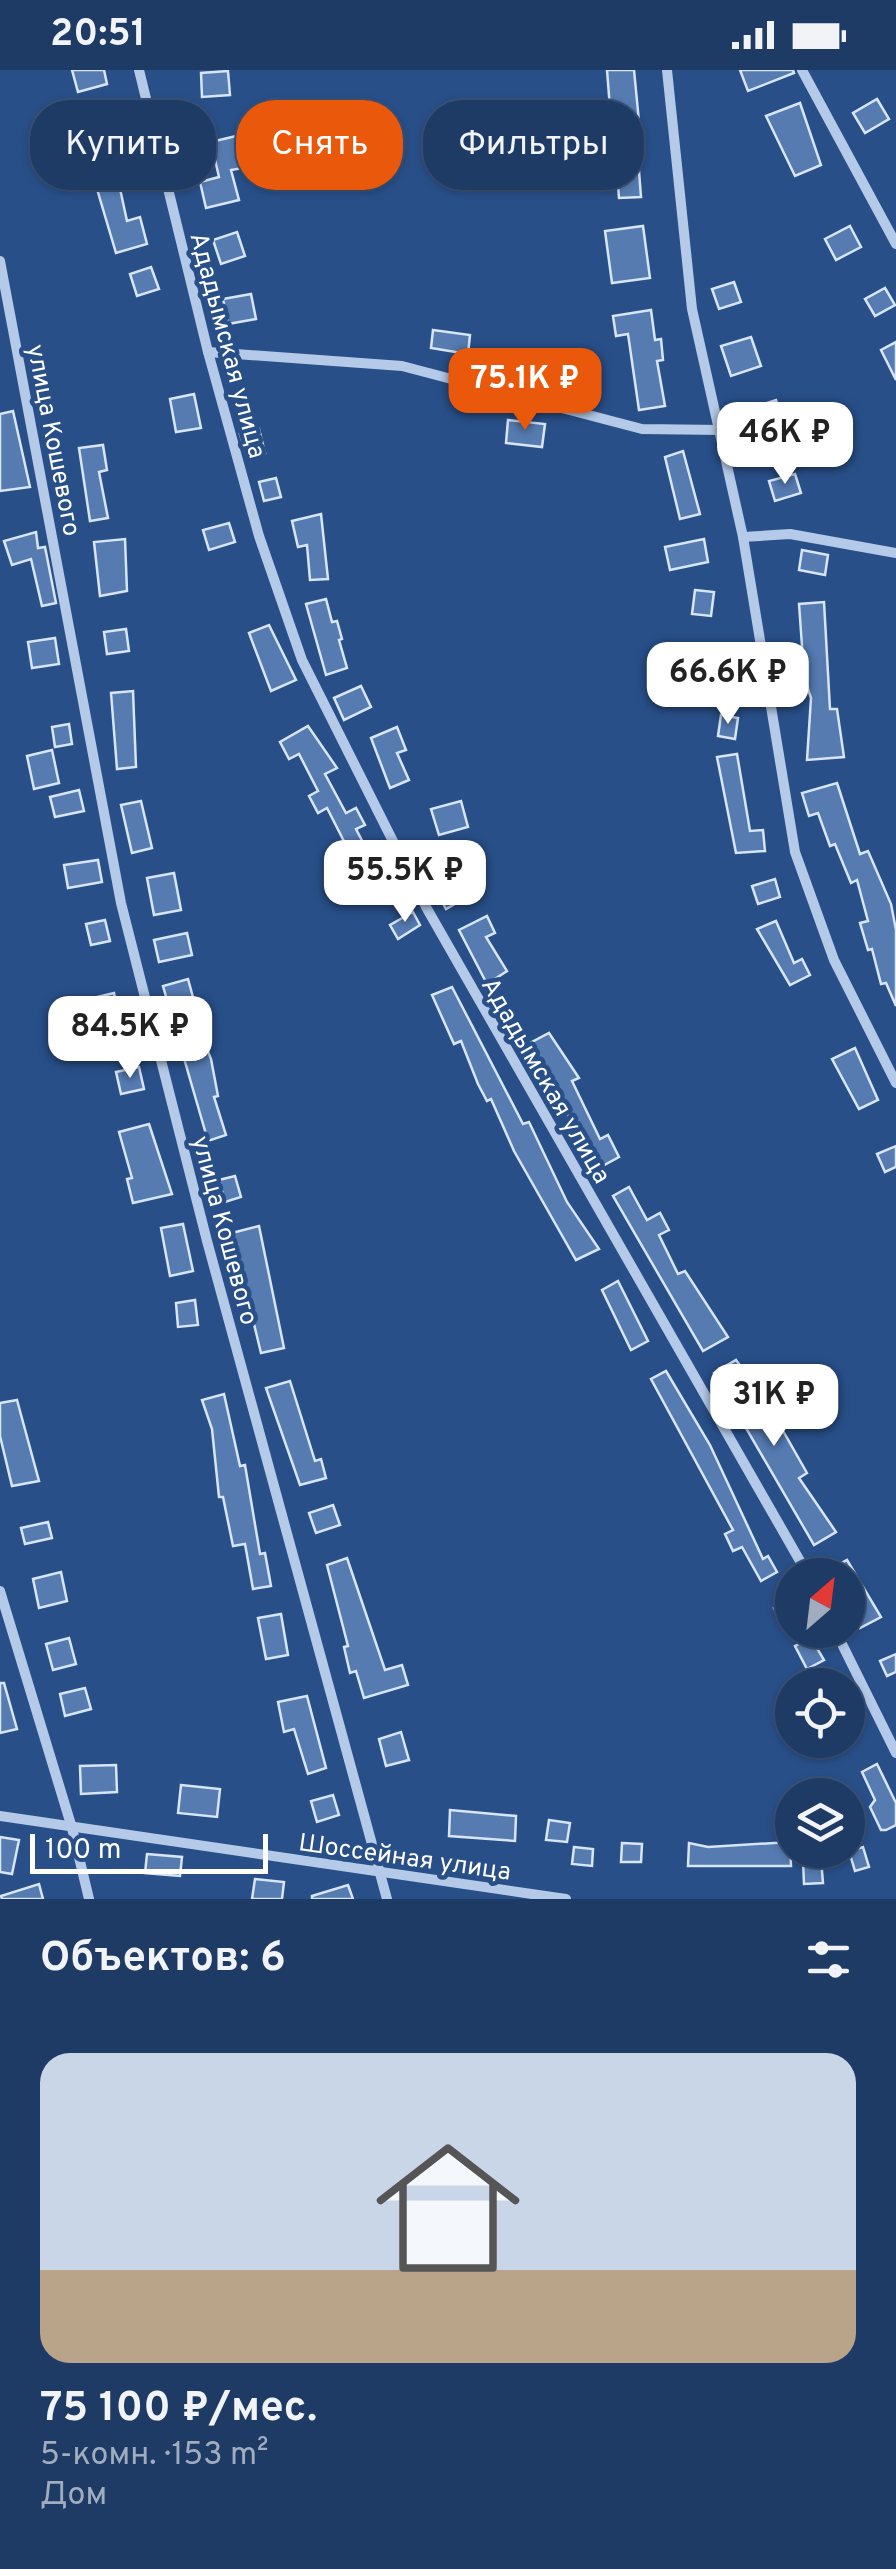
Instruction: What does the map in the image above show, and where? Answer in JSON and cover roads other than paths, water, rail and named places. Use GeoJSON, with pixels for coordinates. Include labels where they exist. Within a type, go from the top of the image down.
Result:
{"type":"FeatureCollection","features":[{"type":"Feature","properties":{"kind":"street","name":"Ададымская улица"},"geometry":{"type":"LineString","coordinates":[[139,70],[208,352],[259,536],[302,660],[426,907],[798,1558]]}},
{"type":"Feature","properties":{"kind":"street"},"geometry":{"type":"LineString","coordinates":[[667,70],[692,309],[743,537],[795,852],[834,960],[896,1082]]}},
{"type":"Feature","properties":{"kind":"street"},"geometry":{"type":"LineString","coordinates":[[802,70],[896,244]]}},
{"type":"Feature","properties":{"kind":"street","name":"улица Кошевого"},"geometry":{"type":"LineString","coordinates":[[2,265],[121,903],[207,1241],[388,1899]]}},
{"type":"Feature","properties":{"kind":"street"},"geometry":{"type":"LineString","coordinates":[[208,352],[402,366],[642,429],[721,430]]}},
{"type":"Feature","properties":{"kind":"street"},"geometry":{"type":"LineString","coordinates":[[743,537],[790,534],[896,553]]}},
{"type":"Feature","properties":{"kind":"street"},"geometry":{"type":"LineString","coordinates":[[0,1590],[72,1828],[89,1899]]}},
{"type":"Feature","properties":{"kind":"street"},"geometry":{"type":"LineString","coordinates":[[844,1648],[896,1752]]}},
{"type":"Feature","properties":{"kind":"street","name":"Шоссейная улица"},"geometry":{"type":"LineString","coordinates":[[0,1816],[566,1899]]}}]}
